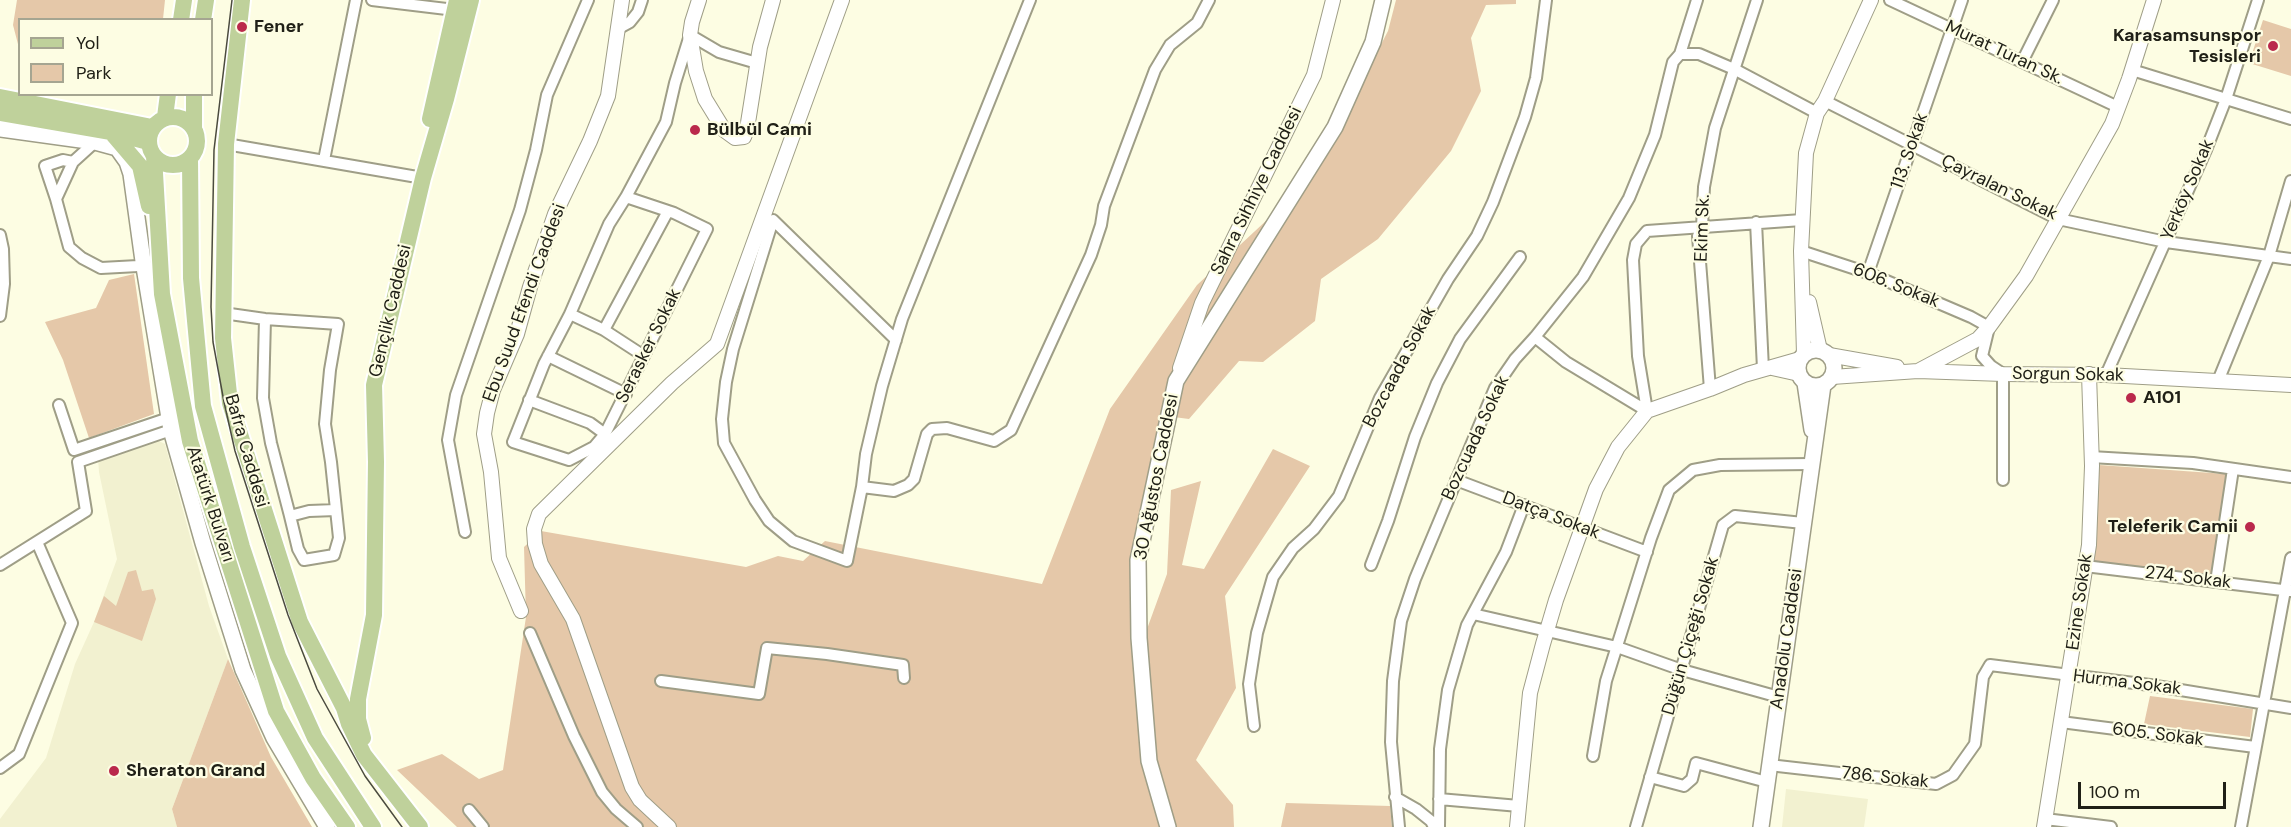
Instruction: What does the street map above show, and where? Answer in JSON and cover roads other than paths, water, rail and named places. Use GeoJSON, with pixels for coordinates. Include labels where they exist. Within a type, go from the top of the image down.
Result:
{"type":"FeatureCollection","features":[{"type":"Feature","properties":{"kind":"main road"},"geometry":{"type":"LineString","coordinates":[[181,18],[184,0]]}},
{"type":"Feature","properties":{"kind":"main road"},"geometry":{"type":"LineString","coordinates":[[203,18],[206,0]]}},
{"type":"Feature","properties":{"kind":"main road","name":"Bafra Caddesi"},"geometry":{"type":"LineString","coordinates":[[242,0],[226,144],[223,313],[225,362],[230,403],[300,622],[344,708],[364,755],[420,827]]}},
{"type":"Feature","properties":{"kind":"main road","name":"Gençlik Caddesi"},"geometry":{"type":"LineString","coordinates":[[344,708],[360,658],[370,610],[371,498],[368,387],[418,177],[446,99],[471,0]]}},
{"type":"Feature","properties":{"kind":"main road","name":"30 Ağustos Caddesi"},"geometry":{"type":"LineString","coordinates":[[1168,827],[1149,761],[1139,638],[1138,560],[1176,381],[1335,127],[1373,42],[1383,0]]}},
{"type":"Feature","properties":{"kind":"main road","name":"Gençlik Caddesi"},"geometry":{"type":"LineString","coordinates":[[432,827],[395,787],[362,737],[358,699],[374,615],[376,462],[374,385],[456,5]]}},
{"type":"Feature","properties":{"kind":"main road","name":"Atatürk Bulvarı"},"geometry":{"type":"LineString","coordinates":[[167,96],[155,136],[162,294],[190,441],[276,711],[313,778],[347,827]]}},
{"type":"Feature","properties":{"kind":"main road","name":"Atatürk Bulvarı"},"geometry":{"type":"LineString","coordinates":[[194,96],[194,127],[198,143],[190,158],[191,278],[203,406],[242,547],[279,656],[315,738],[373,827]]}},
{"type":"Feature","properties":{"kind":"main road"},"geometry":{"type":"LineString","coordinates":[[0,97],[155,136]]}},
{"type":"Feature","properties":{"kind":"main road"},"geometry":{"type":"LineString","coordinates":[[0,113],[111,132],[155,136],[181,117],[194,127]]}},
{"type":"Feature","properties":{"kind":"main road"},"geometry":{"type":"LineString","coordinates":[[0,129],[95,142],[117,148],[128,162],[170,424],[203,543],[243,670],[274,738],[327,827]]}},
{"type":"Feature","properties":{"kind":"main road"},"geometry":{"type":"LineString","coordinates":[[111,132],[140,166],[162,294]]}},
{"type":"Feature","properties":{"kind":"main road"},"geometry":{"type":"LineString","coordinates":[[155,136],[160,162],[176,165],[190,158]]}},
{"type":"Feature","properties":{"kind":"main road"},"geometry":{"type":"LineString","coordinates":[[1814,350],[1825,353],[1834,366],[1827,381],[1813,457],[1802,368],[1814,350]]}},
{"type":"Feature","properties":{"kind":"main road"},"geometry":{"type":"LineString","coordinates":[[1802,368],[1817,386],[1827,381]]}},
{"type":"Feature","properties":{"kind":"main road","name":"Anadolu Caddesi"},"geometry":{"type":"LineString","coordinates":[[1761,827],[1813,457]]}},
{"type":"Feature","properties":{"kind":"street"},"geometry":{"type":"LineString","coordinates":[[324,160],[356,0]]}},
{"type":"Feature","properties":{"kind":"street"},"geometry":{"type":"LineString","coordinates":[[372,0],[456,5]]}},
{"type":"Feature","properties":{"kind":"street"},"geometry":{"type":"LineString","coordinates":[[465,532],[448,440],[456,395],[520,210],[536,150],[547,95],[588,0]]}},
{"type":"Feature","properties":{"kind":"street","name":"Ebu Suud Efendi Caddesi"},"geometry":{"type":"LineString","coordinates":[[521,611],[499,558],[491,472],[484,434],[487,412],[493,390],[518,333],[530,287],[555,214],[609,96],[622,0]]}},
{"type":"Feature","properties":{"kind":"street"},"geometry":{"type":"LineString","coordinates":[[619,28],[630,22],[638,12],[642,0]]}},
{"type":"Feature","properties":{"kind":"street"},"geometry":{"type":"LineString","coordinates":[[605,434],[590,423],[530,400],[609,224],[666,122],[699,0]]}},
{"type":"Feature","properties":{"kind":"street"},"geometry":{"type":"LineString","coordinates":[[690,35],[696,71],[705,99],[724,130],[735,138],[744,137],[757,63],[773,0]]}},
{"type":"Feature","properties":{"kind":"street"},"geometry":{"type":"LineString","coordinates":[[669,827],[640,800],[632,787],[573,619],[541,564],[535,544],[534,529],[540,514],[672,383],[717,344],[842,0]]}},
{"type":"Feature","properties":{"kind":"street"},"geometry":{"type":"LineString","coordinates":[[896,340],[773,220],[733,349],[722,419],[724,443],[769,521],[793,541],[847,561],[862,487],[866,454],[896,340],[920,270],[990,104],[1030,0]]}},
{"type":"Feature","properties":{"kind":"street"},"geometry":{"type":"LineString","coordinates":[[862,487],[894,491],[908,485],[914,479],[927,435],[932,429],[947,428],[994,441],[1011,430],[1091,255],[1101,225],[1104,206],[1155,70],[1170,45],[1197,23],[1209,0]]}},
{"type":"Feature","properties":{"kind":"street","name":"Sahra Sıhhiye Caddesi"},"geometry":{"type":"LineString","coordinates":[[1176,381],[1202,303],[1314,75],[1333,0]]}},
{"type":"Feature","properties":{"kind":"street","name":"Bozcaada Sokak"},"geometry":{"type":"LineString","coordinates":[[1254,726],[1251,673],[1257,633],[1274,577],[1293,548],[1314,530],[1339,496],[1380,398],[1448,279],[1478,236],[1526,117],[1536,78],[1546,0]]}},
{"type":"Feature","properties":{"kind":"street","name":"Bozcuada Sokak"},"geometry":{"type":"LineString","coordinates":[[1399,827],[1391,742],[1394,681],[1401,621],[1415,579],[1496,388],[1515,359],[1583,277],[1629,198],[1655,135],[1673,62],[1680,54],[1698,0]]}},
{"type":"Feature","properties":{"kind":"street","name":"Ekim Sk."},"geometry":{"type":"LineString","coordinates":[[1710,389],[1698,236],[1702,227],[1704,187],[1715,128],[1757,0]]}},
{"type":"Feature","properties":{"kind":"street"},"geometry":{"type":"LineString","coordinates":[[1517,827],[1530,693],[1546,631],[1596,489],[1618,447],[1647,411],[1766,368],[1802,368],[1801,251],[1806,153],[1817,113],[1825,101],[1871,0]]}},
{"type":"Feature","properties":{"kind":"street","name":"Murat Turan Sk."},"geometry":{"type":"LineString","coordinates":[[1890,0],[2118,107]]}},
{"type":"Feature","properties":{"kind":"street","name":"113. Sokak"},"geometry":{"type":"LineString","coordinates":[[1868,273],[1962,0]]}},
{"type":"Feature","properties":{"kind":"street"},"geometry":{"type":"LineString","coordinates":[[2022,62],[2053,0]]}},
{"type":"Feature","properties":{"kind":"street"},"geometry":{"type":"LineString","coordinates":[[1827,381],[1918,371],[1978,339],[1989,327],[2026,276],[2112,124],[2154,0]]}},
{"type":"Feature","properties":{"kind":"street","name":"Yerköy Sokak"},"geometry":{"type":"LineString","coordinates":[[2106,375],[2166,242],[2226,99],[2258,0]]}},
{"type":"Feature","properties":{"kind":"street"},"geometry":{"type":"LineString","coordinates":[[690,35],[719,52],[757,63]]}},
{"type":"Feature","properties":{"kind":"street"},"geometry":{"type":"LineString","coordinates":[[1680,54],[1699,54],[1734,69],[1817,113]]}},
{"type":"Feature","properties":{"kind":"street"},"geometry":{"type":"LineString","coordinates":[[2132,70],[2291,119]]}},
{"type":"Feature","properties":{"kind":"street","name":"Çayralan Sokak"},"geometry":{"type":"LineString","coordinates":[[1825,101],[2058,219],[2166,242],[2291,259]]}},
{"type":"Feature","properties":{"kind":"street"},"geometry":{"type":"LineString","coordinates":[[56,199],[73,162],[95,142]]}},
{"type":"Feature","properties":{"kind":"street"},"geometry":{"type":"LineString","coordinates":[[226,144],[418,177]]}},
{"type":"Feature","properties":{"kind":"street"},"geometry":{"type":"LineString","coordinates":[[73,162],[63,160],[45,166],[69,247],[82,258],[101,268],[138,266],[143,261]]}},
{"type":"Feature","properties":{"kind":"street"},"geometry":{"type":"LineString","coordinates":[[2218,381],[2269,256],[2291,181]]}},
{"type":"Feature","properties":{"kind":"street"},"geometry":{"type":"LineString","coordinates":[[604,330],[668,211],[626,197]]}},
{"type":"Feature","properties":{"kind":"street","name":"Serasker Sokak"},"geometry":{"type":"LineString","coordinates":[[530,400],[513,442],[569,460],[594,447],[605,434],[707,229],[668,211]]}},
{"type":"Feature","properties":{"kind":"street"},"geometry":{"type":"LineString","coordinates":[[1647,411],[1638,356],[1633,260],[1636,244],[1647,231],[1802,219]]}},
{"type":"Feature","properties":{"kind":"street"},"geometry":{"type":"LineString","coordinates":[[1756,222],[1766,368]]}},
{"type":"Feature","properties":{"kind":"street"},"geometry":{"type":"LineString","coordinates":[[0,235],[3,249],[4,284],[0,316]]}},
{"type":"Feature","properties":{"kind":"street","name":"606. Sokak"},"geometry":{"type":"LineString","coordinates":[[1801,251],[1868,273],[1989,327]]}},
{"type":"Feature","properties":{"kind":"street"},"geometry":{"type":"LineString","coordinates":[[1371,565],[1389,521],[1415,437],[1437,383],[1460,339],[1520,257]]}},
{"type":"Feature","properties":{"kind":"street"},"geometry":{"type":"LineString","coordinates":[[1802,274],[1825,353],[1918,371]]}},
{"type":"Feature","properties":{"kind":"street"},"geometry":{"type":"LineString","coordinates":[[223,313],[265,319],[338,324],[330,370],[326,424],[339,538],[334,555],[304,560],[298,549],[271,443],[263,398],[265,319]]}},
{"type":"Feature","properties":{"kind":"street"},"geometry":{"type":"LineString","coordinates":[[570,314],[604,330],[644,356]]}},
{"type":"Feature","properties":{"kind":"street"},"geometry":{"type":"LineString","coordinates":[[1989,327],[1982,356],[2003,374],[2003,480]]}},
{"type":"Feature","properties":{"kind":"street"},"geometry":{"type":"LineString","coordinates":[[1535,337],[1566,362],[1647,411]]}},
{"type":"Feature","properties":{"kind":"street"},"geometry":{"type":"LineString","coordinates":[[548,356],[626,394]]}},
{"type":"Feature","properties":{"kind":"street","name":"Sorgun Sokak"},"geometry":{"type":"LineString","coordinates":[[1918,371],[2089,374],[2291,385]]}},
{"type":"Feature","properties":{"kind":"street","name":"Ezine Sokak"},"geometry":{"type":"LineString","coordinates":[[2045,823],[2089,545],[2091,457],[2089,374]]}},
{"type":"Feature","properties":{"kind":"street"},"geometry":{"type":"LineString","coordinates":[[0,565],[86,511],[78,462],[59,405]]}},
{"type":"Feature","properties":{"kind":"street"},"geometry":{"type":"LineString","coordinates":[[74,450],[170,424]]}},
{"type":"Feature","properties":{"kind":"street"},"geometry":{"type":"LineString","coordinates":[[78,462],[170,424]]}},
{"type":"Feature","properties":{"kind":"street"},"geometry":{"type":"LineString","coordinates":[[1593,756],[1606,681],[1669,490],[1693,470],[1720,465],[1813,457]]}},
{"type":"Feature","properties":{"kind":"street"},"geometry":{"type":"LineString","coordinates":[[2091,457],[2193,463],[2291,477]]}},
{"type":"Feature","properties":{"kind":"street"},"geometry":{"type":"LineString","coordinates":[[2216,582],[2234,469]]}},
{"type":"Feature","properties":{"kind":"street","name":"Datça Sokak"},"geometry":{"type":"LineString","coordinates":[[1456,480],[1647,552]]}},
{"type":"Feature","properties":{"kind":"street"},"geometry":{"type":"LineString","coordinates":[[1439,827],[1440,749],[1448,690],[1473,614],[1506,552],[1524,505]]}},
{"type":"Feature","properties":{"kind":"street"},"geometry":{"type":"LineString","coordinates":[[290,516],[309,511],[336,510]]}},
{"type":"Feature","properties":{"kind":"street","name":"Düğün Çiçeği Sokak"},"geometry":{"type":"LineString","coordinates":[[1636,827],[1723,525],[1735,516],[1803,524]]}},
{"type":"Feature","properties":{"kind":"street"},"geometry":{"type":"LineString","coordinates":[[0,768],[18,754],[72,623],[37,542]]}},
{"type":"Feature","properties":{"kind":"street"},"geometry":{"type":"LineString","coordinates":[[2241,827],[2263,702],[2288,591],[2291,558]]}},
{"type":"Feature","properties":{"kind":"street","name":"274. Sokak"},"geometry":{"type":"LineString","coordinates":[[2085,566],[2288,591]]}},
{"type":"Feature","properties":{"kind":"street"},"geometry":{"type":"LineString","coordinates":[[1473,614],[1617,647],[1682,670],[1779,698]]}},
{"type":"Feature","properties":{"kind":"street"},"geometry":{"type":"LineString","coordinates":[[530,633],[574,736],[602,792],[616,809],[637,827]]}},
{"type":"Feature","properties":{"kind":"street"},"geometry":{"type":"LineString","coordinates":[[662,681],[759,694],[767,648],[903,665],[904,678]]}},
{"type":"Feature","properties":{"kind":"street","name":"Hurma Sokak"},"geometry":{"type":"LineString","coordinates":[[1990,665],[2263,702],[2291,708]]}},
{"type":"Feature","properties":{"kind":"street","name":"786. Sokak"},"geometry":{"type":"LineString","coordinates":[[1769,765],[1936,784],[1953,775],[1975,744],[1983,677],[1990,665]]}},
{"type":"Feature","properties":{"kind":"street","name":"605. Sokak"},"geometry":{"type":"LineString","coordinates":[[2061,722],[2255,747]]}},
{"type":"Feature","properties":{"kind":"street"},"geometry":{"type":"LineString","coordinates":[[1650,777],[1684,786],[1692,779],[1696,763],[1767,782]]}},
{"type":"Feature","properties":{"kind":"street"},"geometry":{"type":"LineString","coordinates":[[1395,797],[1416,809],[1431,821],[1434,827]]}},
{"type":"Feature","properties":{"kind":"street"},"geometry":{"type":"LineString","coordinates":[[1439,800],[1519,806]]}},
{"type":"Feature","properties":{"kind":"street"},"geometry":{"type":"LineString","coordinates":[[469,810],[483,827]]}},
{"type":"Feature","properties":{"kind":"street"},"geometry":{"type":"LineString","coordinates":[[2045,823],[2111,827]]}},
{"type":"Feature","properties":{"kind":"tram line"},"geometry":{"type":"LineString","coordinates":[[232,0],[214,150],[211,307],[213,342],[224,402],[235,451],[288,615],[317,689],[365,776],[402,827]]}},
{"type":"Feature","properties":{"kind":"place","name":"Fener"},"geometry":{"type":"Point","coordinates":[242,27]}},
{"type":"Feature","properties":{"kind":"place","name":"Karasamsunspor Tesisleri"},"geometry":{"type":"Point","coordinates":[2273,46]}},
{"type":"Feature","properties":{"kind":"place","name":"Bülbül Cami"},"geometry":{"type":"Point","coordinates":[695,130]}},
{"type":"Feature","properties":{"kind":"place","name":"A101"},"geometry":{"type":"Point","coordinates":[2131,398]}},
{"type":"Feature","properties":{"kind":"place","name":"Teleferik Camii"},"geometry":{"type":"Point","coordinates":[2250,527]}},
{"type":"Feature","properties":{"kind":"place","name":"Sheraton Grand"},"geometry":{"type":"Point","coordinates":[114,771]}}]}
